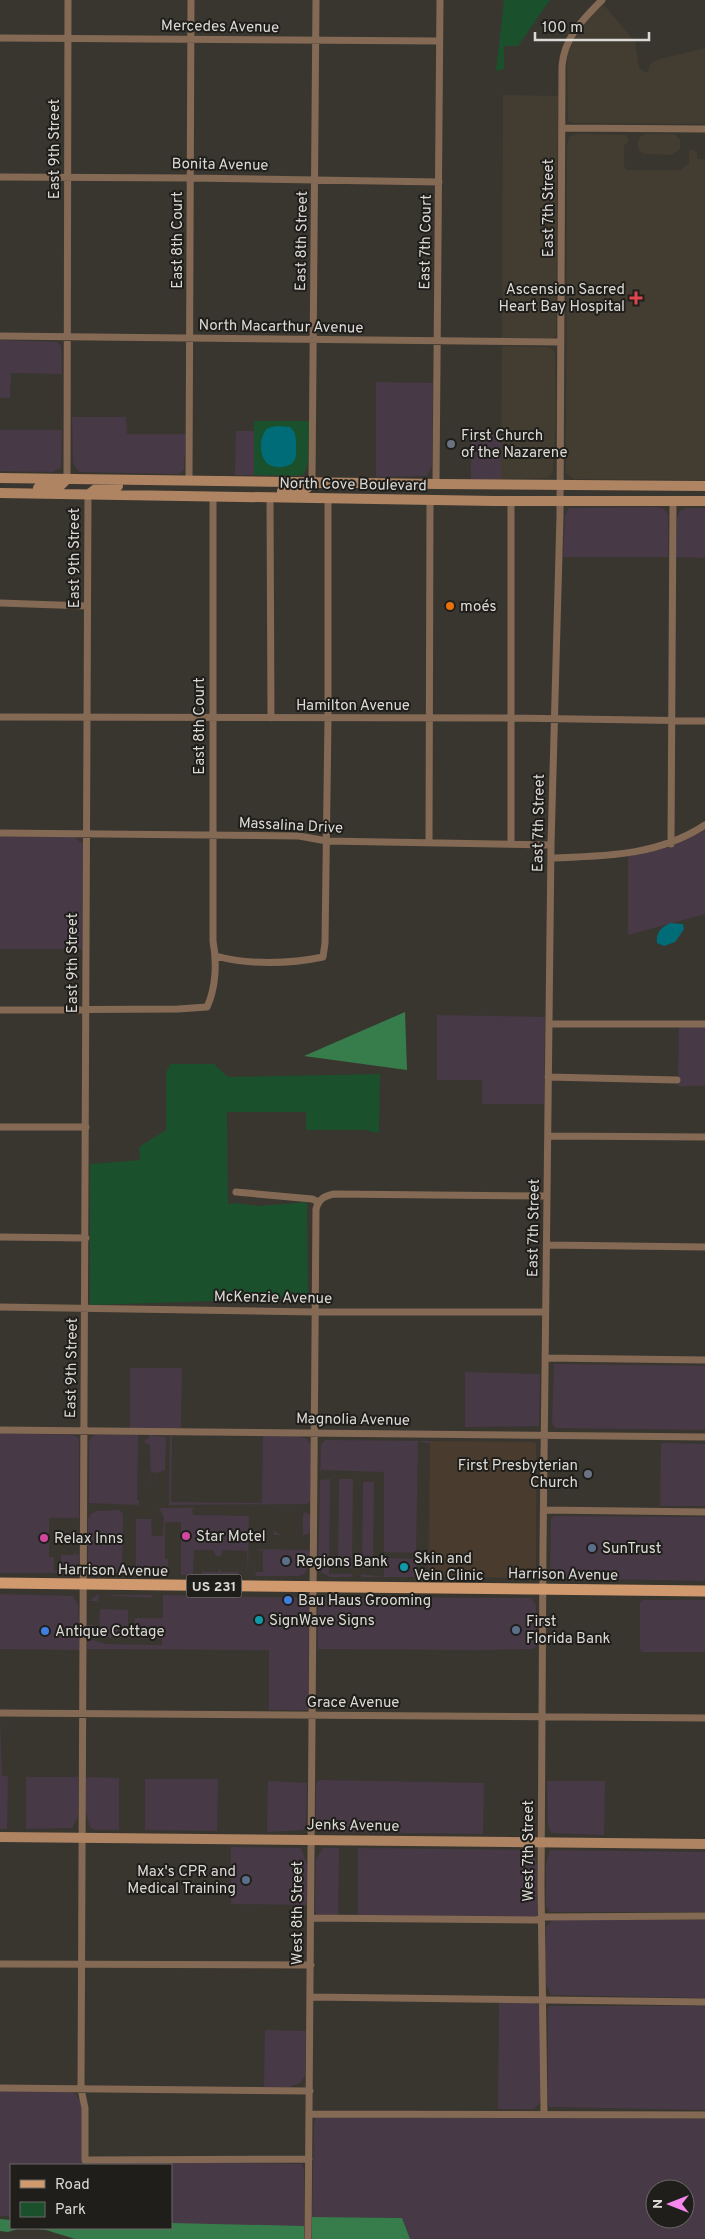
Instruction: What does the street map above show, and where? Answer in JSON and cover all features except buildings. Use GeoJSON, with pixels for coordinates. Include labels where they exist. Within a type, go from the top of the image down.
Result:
{"type":"FeatureCollection","features":[{"type":"Feature","properties":{"kind":"main road","name":"North Cove Boulevard"},"geometry":{"type":"LineString","coordinates":[[0,478],[481,485],[705,486]]}},
{"type":"Feature","properties":{"kind":"main road"},"geometry":{"type":"LineString","coordinates":[[0,492],[21,488],[59,486],[67,479]]}},
{"type":"Feature","properties":{"kind":"main road"},"geometry":{"type":"LineString","coordinates":[[88,495],[96,489],[108,486],[143,486],[163,480]]}},
{"type":"Feature","properties":{"kind":"main road"},"geometry":{"type":"LineString","coordinates":[[239,497],[264,491],[293,491],[309,487],[312,482]]}},
{"type":"Feature","properties":{"kind":"main road"},"geometry":{"type":"LineString","coordinates":[[328,498],[347,490],[381,490],[398,484]]}},
{"type":"Feature","properties":{"kind":"main road"},"geometry":{"type":"LineString","coordinates":[[430,500],[436,494],[466,490],[481,485]]}},
{"type":"Feature","properties":{"kind":"main road","name":"North Cove Boulevard"},"geometry":{"type":"LineString","coordinates":[[0,492],[430,500],[705,501]]}},
{"type":"Feature","properties":{"kind":"main road","name":"Harrison Avenue"},"geometry":{"type":"LineString","coordinates":[[0,1584],[705,1591]]}},
{"type":"Feature","properties":{"kind":"main road","name":"Jenks Avenue"},"geometry":{"type":"LineString","coordinates":[[0,1837],[705,1844]]}},
{"type":"Feature","properties":{"kind":"street","name":"East 9th Street"},"geometry":{"type":"LineString","coordinates":[[67,479],[68,0]]}},
{"type":"Feature","properties":{"kind":"street","name":"East 8th Court"},"geometry":{"type":"LineString","coordinates":[[189,480],[192,178],[191,0]]}},
{"type":"Feature","properties":{"kind":"street","name":"East 8th Street"},"geometry":{"type":"LineString","coordinates":[[312,482],[316,0]]}},
{"type":"Feature","properties":{"kind":"street","name":"East 7th Court"},"geometry":{"type":"LineString","coordinates":[[436,484],[440,0]]}},
{"type":"Feature","properties":{"kind":"street","name":"East 7th Street"},"geometry":{"type":"LineString","coordinates":[[543,1589],[551,845],[560,501],[563,58],[566,44],[572,34],[602,0]]}},
{"type":"Feature","properties":{"kind":"street","name":"Mercedes Avenue"},"geometry":{"type":"LineString","coordinates":[[0,38],[315,41],[439,40]]}},
{"type":"Feature","properties":{"kind":"street"},"geometry":{"type":"LineString","coordinates":[[562,128],[705,129]]}},
{"type":"Feature","properties":{"kind":"street","name":"Bonita Avenue"},"geometry":{"type":"LineString","coordinates":[[0,177],[315,179],[439,182]]}},
{"type":"Feature","properties":{"kind":"street","name":"North Macarthur Avenue"},"geometry":{"type":"LineString","coordinates":[[0,336],[314,341],[561,342]]}},
{"type":"Feature","properties":{"kind":"street","name":"East 9th Street"},"geometry":{"type":"LineString","coordinates":[[88,495],[81,2089],[85,2108],[86,2160],[309,2159]]}},
{"type":"Feature","properties":{"kind":"street","name":"East 8th Court"},"geometry":{"type":"LineString","coordinates":[[86,1008],[178,1009],[207,1007],[212,997],[216,956],[213,941],[212,718],[214,497]]}},
{"type":"Feature","properties":{"kind":"street"},"geometry":{"type":"LineString","coordinates":[[270,497],[272,718]]}},
{"type":"Feature","properties":{"kind":"street"},"geometry":{"type":"LineString","coordinates":[[216,956],[233,961],[270,962],[311,960],[323,957],[325,943],[327,842],[328,498]]}},
{"type":"Feature","properties":{"kind":"street"},"geometry":{"type":"LineString","coordinates":[[429,843],[430,500]]}},
{"type":"Feature","properties":{"kind":"street"},"geometry":{"type":"LineString","coordinates":[[511,844],[512,501]]}},
{"type":"Feature","properties":{"kind":"street"},"geometry":{"type":"LineString","coordinates":[[671,844],[670,720],[673,501]]}},
{"type":"Feature","properties":{"kind":"street"},"geometry":{"type":"LineString","coordinates":[[0,603],[87,606]]}},
{"type":"Feature","properties":{"kind":"street","name":"Hamilton Avenue"},"geometry":{"type":"LineString","coordinates":[[0,717],[553,718],[705,721]]}},
{"type":"Feature","properties":{"kind":"street"},"geometry":{"type":"LineString","coordinates":[[551,858],[622,855],[671,844],[705,825]]}},
{"type":"Feature","properties":{"kind":"street","name":"Massalina Drive"},"geometry":{"type":"LineString","coordinates":[[0,833],[299,836],[327,842],[551,845]]}},
{"type":"Feature","properties":{"kind":"street"},"geometry":{"type":"LineString","coordinates":[[0,1010],[86,1008]]}},
{"type":"Feature","properties":{"kind":"street"},"geometry":{"type":"LineString","coordinates":[[549,1024],[705,1024]]}},
{"type":"Feature","properties":{"kind":"street"},"geometry":{"type":"LineString","coordinates":[[548,1077],[677,1080]]}},
{"type":"Feature","properties":{"kind":"street"},"geometry":{"type":"LineString","coordinates":[[0,1128],[86,1127]]}},
{"type":"Feature","properties":{"kind":"street"},"geometry":{"type":"LineString","coordinates":[[548,1136],[705,1137]]}},
{"type":"Feature","properties":{"kind":"street"},"geometry":{"type":"LineString","coordinates":[[236,1192],[312,1199],[318,1202]]}},
{"type":"Feature","properties":{"kind":"street"},"geometry":{"type":"LineString","coordinates":[[313,1587],[316,1433],[316,1209],[318,1202],[325,1196],[334,1194],[547,1196]]}},
{"type":"Feature","properties":{"kind":"street"},"geometry":{"type":"LineString","coordinates":[[0,1237],[86,1238]]}},
{"type":"Feature","properties":{"kind":"street"},"geometry":{"type":"LineString","coordinates":[[546,1244],[705,1247]]}},
{"type":"Feature","properties":{"kind":"street","name":"McKenzie Avenue"},"geometry":{"type":"LineString","coordinates":[[0,1307],[316,1312],[545,1312]]}},
{"type":"Feature","properties":{"kind":"street"},"geometry":{"type":"LineString","coordinates":[[545,1358],[705,1360]]}},
{"type":"Feature","properties":{"kind":"street","name":"Magnolia Avenue"},"geometry":{"type":"LineString","coordinates":[[0,1430],[705,1437]]}},
{"type":"Feature","properties":{"kind":"street"},"geometry":{"type":"LineString","coordinates":[[544,1510],[705,1512]]}},
{"type":"Feature","properties":{"kind":"street","name":"West 8th Street"},"geometry":{"type":"LineString","coordinates":[[308,2239],[313,1587]]}},
{"type":"Feature","properties":{"kind":"street","name":"West 7th Street"},"geometry":{"type":"LineString","coordinates":[[543,1589],[541,1842],[544,2114]]}},
{"type":"Feature","properties":{"kind":"street","name":"Grace Avenue"},"geometry":{"type":"LineString","coordinates":[[0,1713],[705,1718]]}},
{"type":"Feature","properties":{"kind":"street"},"geometry":{"type":"LineString","coordinates":[[311,1918],[536,1920],[542,1918],[705,1916]]}},
{"type":"Feature","properties":{"kind":"street"},"geometry":{"type":"LineString","coordinates":[[0,1964],[311,1965]]}},
{"type":"Feature","properties":{"kind":"street"},"geometry":{"type":"LineString","coordinates":[[311,1997],[705,2002]]}},
{"type":"Feature","properties":{"kind":"street"},"geometry":{"type":"LineString","coordinates":[[0,2088],[310,2091]]}},
{"type":"Feature","properties":{"kind":"street"},"geometry":{"type":"LineString","coordinates":[[309,2114],[705,2115]]}},
{"type":"Feature","properties":{"kind":"shaded area"},"geometry":{"type":"Polygon","coordinates":[[[603,4],[635,42],[639,68],[645,72],[648,72],[650,64],[656,60],[705,48],[705,124],[573,123],[568,121],[567,51],[584,24],[603,4]]]}},
{"type":"Feature","properties":{"kind":"shaded area","name":"Ascension Sacred Heart Bay Hospital"},"geometry":{"type":"Polygon","coordinates":[[[503,95],[558,96],[556,336],[552,338],[502,338],[503,95]]]}},
{"type":"Feature","properties":{"kind":"shaded area","name":"Ascension Sacred Heart Bay Hospital"},"geometry":{"type":"Polygon","coordinates":[[[576,134],[626,135],[629,140],[624,146],[624,166],[627,170],[681,170],[689,163],[689,149],[697,152],[697,159],[705,159],[705,480],[574,479],[566,473],[567,146],[569,137],[576,134]]]}},
{"type":"Feature","properties":{"kind":"shaded area"},"geometry":{"type":"Polygon","coordinates":[[[646,134],[675,134],[680,140],[680,149],[672,155],[644,154],[639,150],[637,144],[640,137],[646,134]]]}},
{"type":"Feature","properties":{"kind":"shaded area"},"geometry":{"type":"Polygon","coordinates":[[[0,340],[57,342],[61,346],[62,374],[11,373],[10,398],[0,398],[0,340]]]}},
{"type":"Feature","properties":{"kind":"shaded area","name":"Ascension Sacred Heart Bay Hospital"},"geometry":{"type":"Polygon","coordinates":[[[502,346],[547,347],[552,349],[555,354],[556,418],[553,470],[547,478],[501,479],[502,346]]]}},
{"type":"Feature","properties":{"kind":"shaded area"},"geometry":{"type":"Polygon","coordinates":[[[376,382],[433,383],[432,466],[427,476],[376,477],[376,382]]]}},
{"type":"Feature","properties":{"kind":"shaded area"},"geometry":{"type":"Polygon","coordinates":[[[72,417],[126,417],[127,434],[186,434],[184,469],[181,473],[175,474],[79,472],[73,463],[72,417]]]}},
{"type":"Feature","properties":{"kind":"shaded area"},"geometry":{"type":"Polygon","coordinates":[[[0,430],[62,430],[61,468],[52,472],[0,471],[0,430]]]}},
{"type":"Feature","properties":{"kind":"shaded area"},"geometry":{"type":"Polygon","coordinates":[[[236,431],[255,431],[254,475],[235,475],[236,431]]]}},
{"type":"Feature","properties":{"kind":"shaded area"},"geometry":{"type":"Polygon","coordinates":[[[471,435],[501,435],[501,479],[471,479],[471,435]]]}},
{"type":"Feature","properties":{"kind":"shaded area"},"geometry":{"type":"Polygon","coordinates":[[[657,507],[664,509],[668,515],[668,557],[563,557],[565,515],[569,508],[657,507]]]}},
{"type":"Feature","properties":{"kind":"shaded area"},"geometry":{"type":"Polygon","coordinates":[[[686,508],[705,508],[705,558],[676,557],[677,518],[680,511],[686,508]]]}},
{"type":"Feature","properties":{"kind":"shaded area"},"geometry":{"type":"Polygon","coordinates":[[[705,830],[705,914],[628,935],[628,856],[671,847],[705,830]]]}},
{"type":"Feature","properties":{"kind":"shaded area"},"geometry":{"type":"Polygon","coordinates":[[[0,837],[74,837],[83,844],[82,949],[0,949],[0,837]]]}},
{"type":"Feature","properties":{"kind":"shaded area"},"geometry":{"type":"Polygon","coordinates":[[[437,1015],[545,1017],[544,1104],[482,1104],[482,1080],[437,1080],[437,1015]]]}},
{"type":"Feature","properties":{"kind":"shaded area"},"geometry":{"type":"Polygon","coordinates":[[[679,1027],[705,1027],[705,1086],[678,1086],[679,1027]]]}},
{"type":"Feature","properties":{"kind":"shaded area"},"geometry":{"type":"Polygon","coordinates":[[[554,1364],[705,1366],[705,1430],[555,1428],[552,1422],[554,1364]]]}},
{"type":"Feature","properties":{"kind":"shaded area"},"geometry":{"type":"Polygon","coordinates":[[[130,1368],[182,1368],[181,1428],[130,1428],[130,1368]]]}},
{"type":"Feature","properties":{"kind":"shaded area"},"geometry":{"type":"Polygon","coordinates":[[[465,1372],[540,1374],[539,1426],[465,1427],[465,1372]]]}},
{"type":"Feature","properties":{"kind":"shaded area"},"geometry":{"type":"Polygon","coordinates":[[[0,1433],[73,1435],[79,1438],[79,1518],[49,1518],[49,1557],[54,1557],[54,1571],[61,1571],[61,1555],[73,1555],[74,1553],[79,1555],[78,1567],[75,1573],[0,1573],[0,1433]]]}},
{"type":"Feature","properties":{"kind":"shaded area"},"geometry":{"type":"Polygon","coordinates":[[[138,1435],[137,1500],[140,1500],[138,1505],[89,1503],[89,1442],[92,1436],[138,1435]]]}},
{"type":"Feature","properties":{"kind":"shaded area"},"geometry":{"type":"Polygon","coordinates":[[[151,1435],[166,1437],[165,1470],[157,1473],[151,1471],[151,1493],[150,1445],[144,1442],[151,1435]]]}},
{"type":"Feature","properties":{"kind":"shaded area"},"geometry":{"type":"Polygon","coordinates":[[[170,1436],[172,1436],[171,1502],[262,1503],[263,1436],[298,1436],[307,1439],[311,1445],[310,1502],[307,1504],[169,1505],[170,1436]]]}},
{"type":"Feature","properties":{"kind":"shaded area"},"geometry":{"type":"Polygon","coordinates":[[[325,1440],[430,1441],[430,1444],[418,1441],[416,1553],[384,1552],[384,1472],[321,1470],[320,1478],[321,1445],[325,1440]]]}},
{"type":"Feature","properties":{"kind":"shaded area"},"geometry":{"type":"Polygon","coordinates":[[[430,1441],[536,1443],[536,1570],[534,1576],[529,1578],[429,1577],[430,1441]]]}},
{"type":"Feature","properties":{"kind":"shaded area"},"geometry":{"type":"Polygon","coordinates":[[[661,1443],[705,1444],[705,1506],[660,1506],[661,1443]]]}},
{"type":"Feature","properties":{"kind":"shaded area"},"geometry":{"type":"Polygon","coordinates":[[[430,1447],[429,1577],[416,1577],[428,1575],[430,1447]]]}},
{"type":"Feature","properties":{"kind":"shaded area"},"geometry":{"type":"Polygon","coordinates":[[[330,1479],[329,1574],[353,1574],[352,1577],[330,1577],[322,1573],[318,1564],[320,1480],[330,1479]]]}},
{"type":"Feature","properties":{"kind":"shaded area"},"geometry":{"type":"Polygon","coordinates":[[[339,1479],[353,1479],[352,1568],[338,1568],[339,1479]]]}},
{"type":"Feature","properties":{"kind":"shaded area"},"geometry":{"type":"Polygon","coordinates":[[[363,1482],[374,1482],[373,1568],[362,1568],[363,1482]]]}},
{"type":"Feature","properties":{"kind":"shaded area"},"geometry":{"type":"Polygon","coordinates":[[[159,1508],[195,1508],[192,1510],[193,1515],[249,1516],[248,1573],[247,1551],[223,1550],[221,1556],[216,1556],[213,1550],[194,1550],[193,1575],[181,1575],[181,1522],[165,1522],[165,1559],[168,1559],[168,1572],[166,1575],[136,1574],[136,1519],[151,1519],[152,1536],[163,1536],[164,1517],[159,1508]]]}},
{"type":"Feature","properties":{"kind":"shaded area"},"geometry":{"type":"Polygon","coordinates":[[[119,1510],[123,1514],[122,1567],[125,1567],[125,1574],[96,1573],[90,1568],[88,1561],[88,1519],[96,1511],[119,1510]]]}},
{"type":"Feature","properties":{"kind":"shaded area"},"geometry":{"type":"Polygon","coordinates":[[[305,1512],[310,1515],[310,1533],[303,1535],[303,1515],[305,1512]]]}},
{"type":"Feature","properties":{"kind":"shaded area"},"geometry":{"type":"Polygon","coordinates":[[[554,1516],[705,1517],[705,1581],[556,1578],[550,1569],[551,1519],[554,1516]]]}},
{"type":"Feature","properties":{"kind":"shaded area"},"geometry":{"type":"Polygon","coordinates":[[[256,1549],[308,1550],[310,1551],[309,1565],[304,1574],[299,1576],[256,1576],[255,1572],[263,1572],[263,1551],[256,1549]]]}},
{"type":"Feature","properties":{"kind":"shaded area","name":"Skin and Vein Clinic"},"geometry":{"type":"Polygon","coordinates":[[[384,1558],[417,1559],[416,1577],[384,1577],[384,1558]]]}},
{"type":"Feature","properties":{"kind":"shaded area"},"geometry":{"type":"Polygon","coordinates":[[[238,1567],[238,1576],[202,1575],[202,1568],[203,1572],[218,1572],[219,1568],[221,1572],[237,1572],[238,1567]]]}},
{"type":"Feature","properties":{"kind":"shaded area"},"geometry":{"type":"Polygon","coordinates":[[[361,1574],[384,1577],[362,1577],[361,1574]]]}},
{"type":"Feature","properties":{"kind":"shaded area"},"geometry":{"type":"Polygon","coordinates":[[[0,1594],[73,1596],[78,1605],[80,1650],[0,1649],[0,1594]]]}},
{"type":"Feature","properties":{"kind":"shaded area"},"geometry":{"type":"Polygon","coordinates":[[[99,1595],[98,1601],[89,1601],[99,1595]]]}},
{"type":"Feature","properties":{"kind":"shaded area"},"geometry":{"type":"Polygon","coordinates":[[[99,1595],[152,1595],[153,1598],[99,1595]]]}},
{"type":"Feature","properties":{"kind":"shaded area"},"geometry":{"type":"Polygon","coordinates":[[[163,1595],[306,1598],[309,1609],[308,1710],[269,1710],[269,1650],[87,1649],[87,1642],[93,1640],[105,1644],[162,1645],[162,1639],[99,1637],[100,1609],[128,1610],[128,1629],[134,1629],[135,1618],[163,1618],[163,1595]]]}},
{"type":"Feature","properties":{"kind":"shaded area"},"geometry":{"type":"Polygon","coordinates":[[[327,1597],[531,1598],[536,1605],[536,1647],[532,1649],[480,1650],[318,1649],[318,1610],[320,1602],[327,1597]]]}},
{"type":"Feature","properties":{"kind":"shaded area"},"geometry":{"type":"Polygon","coordinates":[[[643,1600],[705,1600],[705,1652],[642,1652],[640,1649],[640,1603],[643,1600]]]}},
{"type":"Feature","properties":{"kind":"shaded area"},"geometry":{"type":"Polygon","coordinates":[[[87,1625],[94,1625],[94,1629],[87,1629],[87,1625]]]}},
{"type":"Feature","properties":{"kind":"shaded area"},"geometry":{"type":"Polygon","coordinates":[[[0,1717],[2,1776],[8,1776],[7,1829],[0,1829],[0,1717]]]}},
{"type":"Feature","properties":{"kind":"shaded area"},"geometry":{"type":"Polygon","coordinates":[[[26,1777],[78,1777],[78,1817],[72,1828],[26,1829],[26,1777]]]}},
{"type":"Feature","properties":{"kind":"shaded area"},"geometry":{"type":"Polygon","coordinates":[[[86,1777],[119,1778],[119,1830],[95,1830],[90,1827],[86,1813],[86,1777]]]}},
{"type":"Feature","properties":{"kind":"shaded area"},"geometry":{"type":"Polygon","coordinates":[[[145,1779],[218,1779],[217,1831],[145,1830],[145,1779]]]}},
{"type":"Feature","properties":{"kind":"shaded area"},"geometry":{"type":"Polygon","coordinates":[[[320,1780],[484,1783],[483,1834],[323,1832],[316,1817],[316,1783],[320,1780]]]}},
{"type":"Feature","properties":{"kind":"shaded area"},"geometry":{"type":"Polygon","coordinates":[[[268,1781],[307,1783],[306,1824],[303,1830],[267,1832],[268,1781]]]}},
{"type":"Feature","properties":{"kind":"shaded area"},"geometry":{"type":"Polygon","coordinates":[[[547,1781],[605,1781],[604,1835],[551,1833],[548,1824],[547,1781]]]}},
{"type":"Feature","properties":{"kind":"shaded area"},"geometry":{"type":"Polygon","coordinates":[[[231,1847],[301,1848],[307,1864],[307,1905],[231,1904],[231,1847]]]}},
{"type":"Feature","properties":{"kind":"shaded area"},"geometry":{"type":"Polygon","coordinates":[[[323,1848],[339,1848],[338,1917],[319,1916],[315,1912],[316,1859],[323,1848]]]}},
{"type":"Feature","properties":{"kind":"shaded area"},"geometry":{"type":"Polygon","coordinates":[[[358,1848],[529,1850],[534,1855],[537,1864],[537,1916],[528,1919],[358,1917],[358,1848]]]}},
{"type":"Feature","properties":{"kind":"shaded area"},"geometry":{"type":"Polygon","coordinates":[[[550,1850],[705,1852],[705,1912],[550,1912],[546,1906],[546,1864],[550,1850]]]}},
{"type":"Feature","properties":{"kind":"shaded area"},"geometry":{"type":"Polygon","coordinates":[[[553,1920],[705,1920],[705,1998],[551,1995],[545,1982],[546,1926],[553,1920]]]}},
{"type":"Feature","properties":{"kind":"shaded area"},"geometry":{"type":"Polygon","coordinates":[[[499,2003],[536,2003],[540,2006],[540,2100],[534,2109],[498,2109],[499,2003]]]}},
{"type":"Feature","properties":{"kind":"shaded area"},"geometry":{"type":"Polygon","coordinates":[[[550,2006],[705,2006],[705,2110],[550,2107],[548,2104],[548,2008],[550,2006]]]}},
{"type":"Feature","properties":{"kind":"shaded area"},"geometry":{"type":"Polygon","coordinates":[[[265,2030],[306,2031],[305,2075],[300,2083],[290,2087],[264,2087],[265,2030]]]}},
{"type":"Feature","properties":{"kind":"shaded area"},"geometry":{"type":"Polygon","coordinates":[[[0,2091],[70,2092],[76,2094],[82,2104],[85,2161],[302,2164],[304,2169],[304,2226],[172,2226],[172,2164],[10,2164],[10,2216],[0,2216],[0,2091]]]}},
{"type":"Feature","properties":{"kind":"shaded area"},"geometry":{"type":"Polygon","coordinates":[[[316,2117],[705,2119],[705,2239],[410,2239],[402,2218],[312,2217],[314,2123],[316,2117]]]}},
{"type":"Feature","properties":{"kind":"green space"},"geometry":{"type":"Polygon","coordinates":[[[504,0],[550,0],[518,46],[504,46],[504,69],[496,71],[504,0]]]}},
{"type":"Feature","properties":{"kind":"green space"},"geometry":{"type":"Polygon","coordinates":[[[254,421],[309,421],[308,462],[304,474],[298,476],[254,475],[254,421]]]}},
{"type":"Feature","properties":{"kind":"green space"},"geometry":{"type":"Polygon","coordinates":[[[405,1012],[407,1070],[304,1056],[405,1012]]]}},
{"type":"Feature","properties":{"kind":"green space"},"geometry":{"type":"Polygon","coordinates":[[[171,1064],[214,1064],[228,1077],[380,1074],[379,1133],[365,1130],[306,1130],[306,1112],[227,1112],[228,1204],[258,1206],[307,1202],[308,1298],[90,1305],[90,1164],[140,1160],[139,1147],[166,1130],[166,1072],[171,1064]]]}},
{"type":"Feature","properties":{"kind":"green space"},"geometry":{"type":"Polygon","coordinates":[[[312,2217],[402,2218],[410,2239],[312,2239],[312,2217]]]}},
{"type":"Feature","properties":{"kind":"green space"},"geometry":{"type":"Polygon","coordinates":[[[0,2219],[10,2220],[10,2229],[18,2229],[8,2232],[0,2231],[0,2219]]]}},
{"type":"Feature","properties":{"kind":"green space"},"geometry":{"type":"Polygon","coordinates":[[[172,2223],[304,2226],[304,2239],[75,2239],[36,2229],[172,2229],[172,2223]]]}},
{"type":"Feature","properties":{"kind":"water"},"geometry":{"type":"Polygon","coordinates":[[[276,426],[290,427],[296,440],[296,458],[289,465],[282,467],[274,467],[268,464],[261,451],[261,440],[265,431],[276,426]]]}},
{"type":"Feature","properties":{"kind":"water"},"geometry":{"type":"Polygon","coordinates":[[[670,923],[683,924],[684,929],[675,942],[664,946],[657,943],[657,936],[660,931],[670,923]]]}},
{"type":"Feature","properties":{"kind":"place","name":"Ascension Sacred Heart Bay Hospital"},"geometry":{"type":"Point","coordinates":[636,298]}},
{"type":"Feature","properties":{"kind":"place","name":"First Church of the Nazarene"},"geometry":{"type":"Point","coordinates":[451,444]}},
{"type":"Feature","properties":{"kind":"place","name":"moe´s"},"geometry":{"type":"Point","coordinates":[450,606]}},
{"type":"Feature","properties":{"kind":"place","name":"First Presbyterian Church"},"geometry":{"type":"Point","coordinates":[588,1474]}},
{"type":"Feature","properties":{"kind":"place","name":"Star Motel"},"geometry":{"type":"Point","coordinates":[186,1536]}},
{"type":"Feature","properties":{"kind":"place","name":"Relax Inns"},"geometry":{"type":"Point","coordinates":[44,1538]}},
{"type":"Feature","properties":{"kind":"place","name":"SunTrust"},"geometry":{"type":"Point","coordinates":[592,1548]}},
{"type":"Feature","properties":{"kind":"place","name":"Regions Bank"},"geometry":{"type":"Point","coordinates":[286,1561]}},
{"type":"Feature","properties":{"kind":"place","name":"Skin and Vein Clinic"},"geometry":{"type":"Point","coordinates":[404,1567]}},
{"type":"Feature","properties":{"kind":"place","name":"Bau Haus Grooming"},"geometry":{"type":"Point","coordinates":[288,1600]}},
{"type":"Feature","properties":{"kind":"place","name":"SignWave Signs"},"geometry":{"type":"Point","coordinates":[259,1620]}},
{"type":"Feature","properties":{"kind":"place","name":"First Florida Bank"},"geometry":{"type":"Point","coordinates":[516,1630]}},
{"type":"Feature","properties":{"kind":"place","name":"Antique Cottage"},"geometry":{"type":"Point","coordinates":[45,1631]}},
{"type":"Feature","properties":{"kind":"place","name":"Max's CPR and Medical Training"},"geometry":{"type":"Point","coordinates":[246,1880]}}]}
